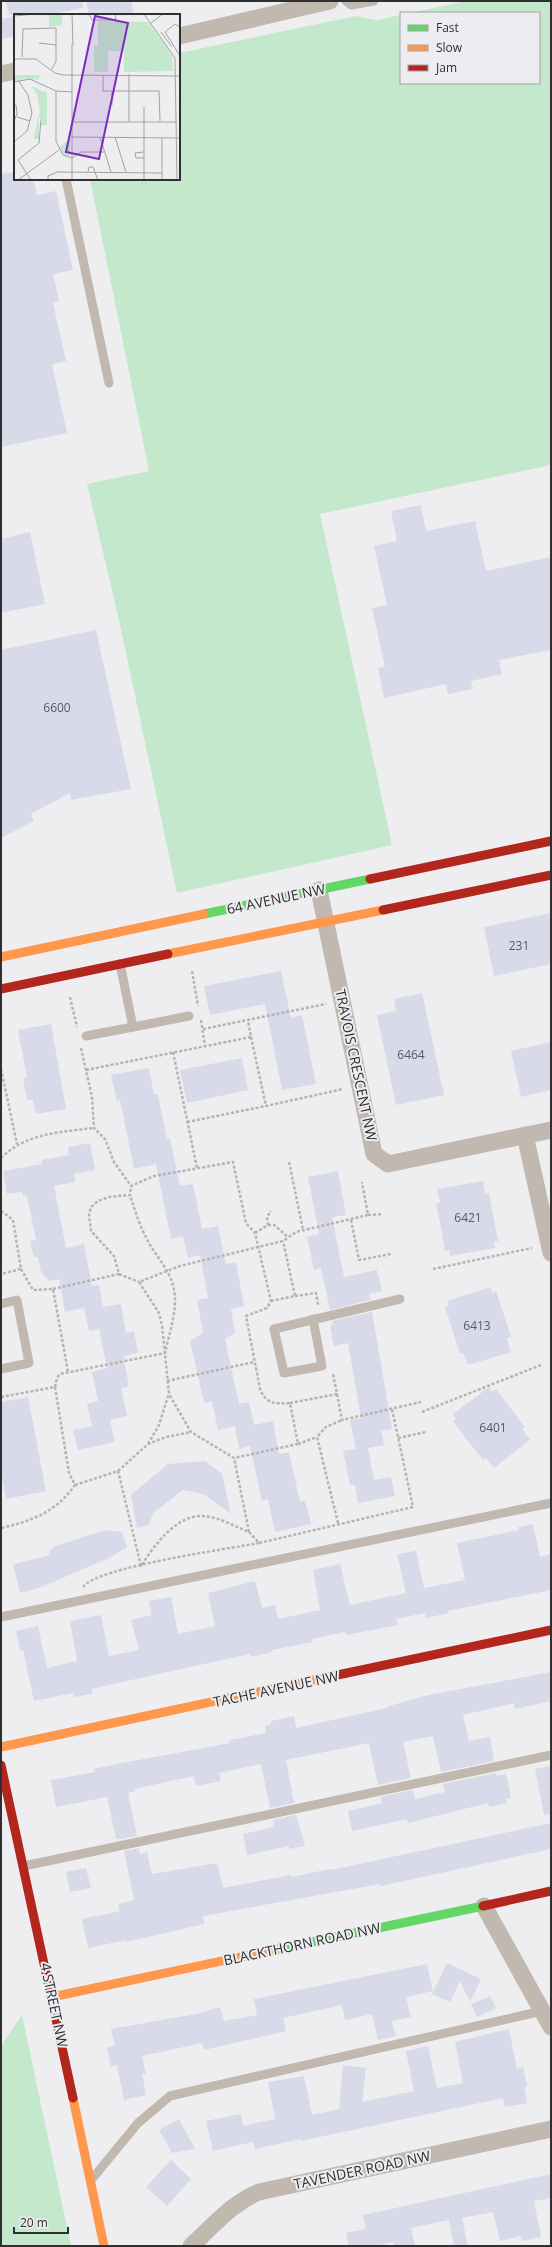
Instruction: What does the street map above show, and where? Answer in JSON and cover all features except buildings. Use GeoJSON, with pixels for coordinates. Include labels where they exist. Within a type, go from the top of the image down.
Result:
{"type":"FeatureCollection","features":[{"type":"Feature","properties":{"kind":"main road","name":"64 AVENUE NW"},"geometry":{"type":"LineString","coordinates":[[1,957],[551,841]]}},
{"type":"Feature","properties":{"kind":"main road"},"geometry":{"type":"LineString","coordinates":[[1,989],[551,875]]}},
{"type":"Feature","properties":{"kind":"main road","name":"TACHE AVENUE NW"},"geometry":{"type":"LineString","coordinates":[[1,1747],[551,1630]]}},
{"type":"Feature","properties":{"kind":"main road","name":"4 STREET NW"},"geometry":{"type":"LineString","coordinates":[[1,1765],[24,1866],[104,2246]]}},
{"type":"Feature","properties":{"kind":"main road","name":"BLACKTHORN ROAD NW"},"geometry":{"type":"LineString","coordinates":[[52,1997],[551,1891]]}},
{"type":"Feature","properties":{"kind":"street"},"geometry":{"type":"LineString","coordinates":[[180,36],[330,1]]}},
{"type":"Feature","properties":{"kind":"street"},"geometry":{"type":"LineString","coordinates":[[1,74],[14,71]]}},
{"type":"Feature","properties":{"kind":"street","name":"TRAVOIS CRESCENT NW"},"geometry":{"type":"LineString","coordinates":[[319,890],[374,1154],[388,1164],[551,1130]]}},
{"type":"Feature","properties":{"kind":"street"},"geometry":{"type":"LineString","coordinates":[[526,1135],[551,1253]]}},
{"type":"Feature","properties":{"kind":"street"},"geometry":{"type":"LineString","coordinates":[[484,1906],[551,2027]]}},
{"type":"Feature","properties":{"kind":"street","name":"TAVENDER ROAD NW"},"geometry":{"type":"LineString","coordinates":[[191,2246],[231,2208],[246,2197],[259,2192],[551,2129]]}},
{"type":"Feature","properties":{"kind":"lane"},"geometry":{"type":"LineString","coordinates":[[346,1],[351,5],[374,1]]}},
{"type":"Feature","properties":{"kind":"lane"},"geometry":{"type":"LineString","coordinates":[[66,180],[109,383]]}},
{"type":"Feature","properties":{"kind":"lane"},"geometry":{"type":"LineString","coordinates":[[120,964],[133,1027]]}},
{"type":"Feature","properties":{"kind":"lane"},"geometry":{"type":"LineString","coordinates":[[81,1037],[189,1016]]}},
{"type":"Feature","properties":{"kind":"lane"},"geometry":{"type":"LineString","coordinates":[[313,1319],[322,1366],[284,1373],[274,1328],[313,1319],[400,1299]]}},
{"type":"Feature","properties":{"kind":"lane"},"geometry":{"type":"LineString","coordinates":[[1,1304],[17,1300],[29,1363],[1,1369]]}},
{"type":"Feature","properties":{"kind":"lane"},"geometry":{"type":"LineString","coordinates":[[1,1617],[551,1503]]}},
{"type":"Feature","properties":{"kind":"lane"},"geometry":{"type":"LineString","coordinates":[[24,1866],[551,1755]]}},
{"type":"Feature","properties":{"kind":"lane"},"geometry":{"type":"LineString","coordinates":[[90,2182],[138,2123],[170,2096],[542,2011]]}},
{"type":"Feature","properties":{"kind":"path"},"geometry":{"type":"LineString","coordinates":[[70,997],[81,1037],[92,1097],[94,1128],[105,1138],[114,1162],[131,1186],[130,1195],[148,1242],[167,1270],[175,1290],[175,1302],[165,1353]]}},
{"type":"Feature","properties":{"kind":"path"},"geometry":{"type":"LineString","coordinates":[[203,1029],[327,1004]]}},
{"type":"Feature","properties":{"kind":"path"},"geometry":{"type":"LineString","coordinates":[[248,1021],[266,1106]]}},
{"type":"Feature","properties":{"kind":"path"},"geometry":{"type":"LineString","coordinates":[[86,1070],[251,1037]]}},
{"type":"Feature","properties":{"kind":"path"},"geometry":{"type":"LineString","coordinates":[[173,1052],[197,1168]]}},
{"type":"Feature","properties":{"kind":"path"},"geometry":{"type":"LineString","coordinates":[[1,1069],[17,1144]]}},
{"type":"Feature","properties":{"kind":"path"},"geometry":{"type":"LineString","coordinates":[[187,1122],[345,1089]]}},
{"type":"Feature","properties":{"kind":"path"},"geometry":{"type":"LineString","coordinates":[[1,1158],[17,1144],[42,1135],[94,1128]]}},
{"type":"Feature","properties":{"kind":"path"},"geometry":{"type":"LineString","coordinates":[[131,1186],[154,1176],[233,1162],[246,1223],[255,1233],[271,1301],[267,1308],[246,1316],[254,1362],[263,1397],[269,1402],[276,1404],[290,1403],[298,1444]]}},
{"type":"Feature","properties":{"kind":"path"},"geometry":{"type":"LineString","coordinates":[[289,1162],[303,1230]]}},
{"type":"Feature","properties":{"kind":"path"},"geometry":{"type":"LineString","coordinates":[[362,1182],[368,1215]]}},
{"type":"Feature","properties":{"kind":"path"},"geometry":{"type":"LineString","coordinates":[[119,1274],[114,1256],[91,1231],[89,1214],[91,1207],[98,1201],[109,1197],[130,1195]]}},
{"type":"Feature","properties":{"kind":"path"},"geometry":{"type":"LineString","coordinates":[[1,1211],[13,1220],[21,1269],[33,1290],[53,1289],[119,1274],[139,1282],[159,1313],[162,1325],[169,1393],[159,1425],[148,1444],[118,1471],[74,1485],[64,1499],[49,1512],[21,1524],[1,1528]]}},
{"type":"Feature","properties":{"kind":"path"},"geometry":{"type":"LineString","coordinates":[[268,1225],[267,1217],[271,1211]]}},
{"type":"Feature","properties":{"kind":"path"},"geometry":{"type":"LineString","coordinates":[[139,1282],[167,1270],[283,1241],[296,1232],[303,1230],[368,1215],[383,1214]]}},
{"type":"Feature","properties":{"kind":"path"},"geometry":{"type":"LineString","coordinates":[[351,1220],[359,1260],[391,1254]]}},
{"type":"Feature","properties":{"kind":"path"},"geometry":{"type":"LineString","coordinates":[[255,1233],[268,1225],[274,1225],[288,1237]]}},
{"type":"Feature","properties":{"kind":"path"},"geometry":{"type":"LineString","coordinates":[[271,1301],[296,1296],[283,1241]]}},
{"type":"Feature","properties":{"kind":"path"},"geometry":{"type":"LineString","coordinates":[[433,1269],[535,1247]]}},
{"type":"Feature","properties":{"kind":"path"},"geometry":{"type":"LineString","coordinates":[[1,1274],[21,1269]]}},
{"type":"Feature","properties":{"kind":"path"},"geometry":{"type":"LineString","coordinates":[[53,1289],[68,1372]]}},
{"type":"Feature","properties":{"kind":"path"},"geometry":{"type":"LineString","coordinates":[[74,1485],[69,1473],[55,1387],[56,1378],[60,1374],[68,1372],[165,1353]]}},
{"type":"Feature","properties":{"kind":"path"},"geometry":{"type":"LineString","coordinates":[[168,1381],[254,1362]]}},
{"type":"Feature","properties":{"kind":"path"},"geometry":{"type":"LineString","coordinates":[[422,1412],[541,1365]]}},
{"type":"Feature","properties":{"kind":"path"},"geometry":{"type":"LineString","coordinates":[[1,1397],[55,1387]]}},
{"type":"Feature","properties":{"kind":"path"},"geometry":{"type":"LineString","coordinates":[[169,1393],[191,1432],[234,1458],[298,1444],[317,1438],[326,1427],[342,1420],[421,1402]]}},
{"type":"Feature","properties":{"kind":"path"},"geometry":{"type":"LineString","coordinates":[[337,1394],[342,1420]]}},
{"type":"Feature","properties":{"kind":"path"},"geometry":{"type":"LineString","coordinates":[[71,1603],[87,1582],[99,1576],[141,1566],[259,1543],[338,1523],[413,1507],[392,1409]]}},
{"type":"Feature","properties":{"kind":"path"},"geometry":{"type":"LineString","coordinates":[[148,1444],[166,1437],[191,1432]]}},
{"type":"Feature","properties":{"kind":"path"},"geometry":{"type":"LineString","coordinates":[[398,1438],[426,1432]]}},
{"type":"Feature","properties":{"kind":"path"},"geometry":{"type":"LineString","coordinates":[[317,1438],[338,1523]]}},
{"type":"Feature","properties":{"kind":"path"},"geometry":{"type":"LineString","coordinates":[[234,1458],[249,1532]]}},
{"type":"Feature","properties":{"kind":"path"},"geometry":{"type":"LineString","coordinates":[[118,1471],[141,1566]]}},
{"type":"Feature","properties":{"kind":"path"},"geometry":{"type":"LineString","coordinates":[[141,1566],[152,1549],[168,1533],[181,1521],[192,1517],[211,1517],[249,1532],[259,1543]]}},
{"type":"Feature","properties":{"kind":"green space"},"geometry":{"type":"Polygon","coordinates":[[[467,1],[551,1],[551,465],[320,514],[392,845],[177,893],[119,620],[87,484],[149,471],[90,180],[180,180],[180,53],[356,16],[377,20],[400,15],[400,84],[540,84],[540,12],[414,12],[467,1]]]}},
{"type":"Feature","properties":{"kind":"green space"},"geometry":{"type":"Polygon","coordinates":[[[22,2015],[71,2246],[1,2246],[1,2046],[22,2015]]]}},
{"type":"Feature","properties":{"kind":"traffic: fast"},"geometry":{"type":"LineString","coordinates":[[204,914],[370,879]]}},
{"type":"Feature","properties":{"kind":"traffic: fast"},"geometry":{"type":"LineString","coordinates":[[269,1951],[483,1906]]}},
{"type":"Feature","properties":{"kind":"traffic: slow"},"geometry":{"type":"LineString","coordinates":[[168,954],[383,910]]}},
{"type":"Feature","properties":{"kind":"traffic: slow"},"geometry":{"type":"LineString","coordinates":[[1,957],[204,914]]}},
{"type":"Feature","properties":{"kind":"traffic: slow"},"geometry":{"type":"LineString","coordinates":[[1,1747],[328,1677]]}},
{"type":"Feature","properties":{"kind":"traffic: slow"},"geometry":{"type":"LineString","coordinates":[[52,1997],[269,1951]]}},
{"type":"Feature","properties":{"kind":"traffic: slow"},"geometry":{"type":"LineString","coordinates":[[73,2098],[104,2246]]}},
{"type":"Feature","properties":{"kind":"traffic: jam"},"geometry":{"type":"LineString","coordinates":[[370,879],[551,841]]}},
{"type":"Feature","properties":{"kind":"traffic: jam"},"geometry":{"type":"LineString","coordinates":[[383,910],[551,875]]}},
{"type":"Feature","properties":{"kind":"traffic: jam"},"geometry":{"type":"LineString","coordinates":[[1,989],[168,954]]}},
{"type":"Feature","properties":{"kind":"traffic: jam"},"geometry":{"type":"LineString","coordinates":[[328,1677],[551,1630]]}},
{"type":"Feature","properties":{"kind":"traffic: jam"},"geometry":{"type":"LineString","coordinates":[[1,1765],[73,2098]]}},
{"type":"Feature","properties":{"kind":"traffic: jam"},"geometry":{"type":"LineString","coordinates":[[483,1906],[551,1891]]}}]}
